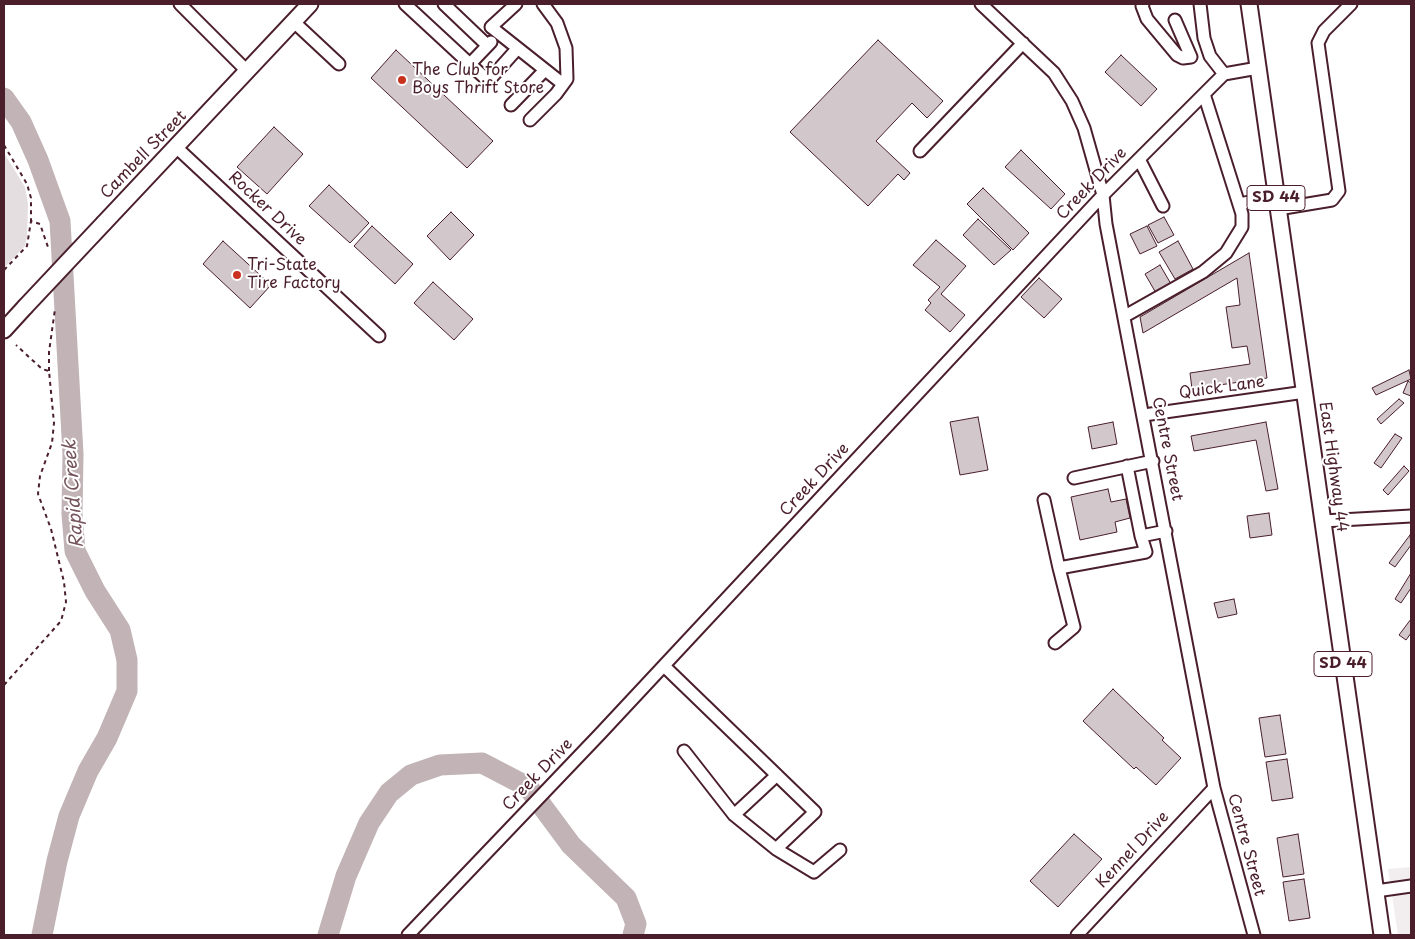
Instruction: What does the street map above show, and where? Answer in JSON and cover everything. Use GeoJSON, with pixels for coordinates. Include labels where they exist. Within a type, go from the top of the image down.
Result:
{"type":"FeatureCollection","features":[{"type":"Feature","properties":{"kind":"main road","name":"Cambell Street"},"geometry":{"type":"LineString","coordinates":[[4,330],[310,4]]}},
{"type":"Feature","properties":{"kind":"main road","name":"East Highway 44"},"geometry":{"type":"LineString","coordinates":[[1249,4],[1382,935]]}},
{"type":"Feature","properties":{"kind":"street"},"geometry":{"type":"LineString","coordinates":[[180,4],[248,72]]}},
{"type":"Feature","properties":{"kind":"street"},"geometry":{"type":"LineString","coordinates":[[405,4],[485,78],[491,78],[517,49]]}},
{"type":"Feature","properties":{"kind":"street"},"geometry":{"type":"LineString","coordinates":[[444,4],[487,46]]}},
{"type":"Feature","properties":{"kind":"street"},"geometry":{"type":"LineString","coordinates":[[495,4],[504,12]]}},
{"type":"Feature","properties":{"kind":"street"},"geometry":{"type":"LineString","coordinates":[[516,4],[504,12],[491,27],[563,84]]}},
{"type":"Feature","properties":{"kind":"street"},"geometry":{"type":"LineString","coordinates":[[530,120],[567,79],[566,48],[558,23],[544,4]]}},
{"type":"Feature","properties":{"kind":"street","name":"Centre Street"},"geometry":{"type":"LineString","coordinates":[[981,4],[1054,73],[1072,101],[1084,128],[1103,195],[1106,224],[1153,461],[1214,788],[1254,935]]}},
{"type":"Feature","properties":{"kind":"street"},"geometry":{"type":"LineString","coordinates":[[1143,4],[1147,19],[1176,55],[1183,58],[1191,57],[1175,20]]}},
{"type":"Feature","properties":{"kind":"street"},"geometry":{"type":"LineString","coordinates":[[1200,4],[1204,38],[1210,56],[1224,74],[1258,68]]}},
{"type":"Feature","properties":{"kind":"street"},"geometry":{"type":"LineString","coordinates":[[1239,204],[1332,200],[1339,191],[1318,43],[1324,31],[1351,4]]}},
{"type":"Feature","properties":{"kind":"street"},"geometry":{"type":"LineString","coordinates":[[294,22],[339,64]]}},
{"type":"Feature","properties":{"kind":"street"},"geometry":{"type":"LineString","coordinates":[[470,64],[499,33]]}},
{"type":"Feature","properties":{"kind":"street"},"geometry":{"type":"LineString","coordinates":[[920,151],[1023,43]]}},
{"type":"Feature","properties":{"kind":"street"},"geometry":{"type":"LineString","coordinates":[[511,105],[545,70]]}},
{"type":"Feature","properties":{"kind":"street","name":"Creek Drive"},"geometry":{"type":"LineString","coordinates":[[408,935],[664,666],[1103,195],[1224,74]]}},
{"type":"Feature","properties":{"kind":"street"},"geometry":{"type":"LineString","coordinates":[[1125,316],[1203,272],[1226,253],[1242,227],[1242,214],[1204,94]]}},
{"type":"Feature","properties":{"kind":"street","name":"Rocker Drive"},"geometry":{"type":"LineString","coordinates":[[176,147],[379,336]]}},
{"type":"Feature","properties":{"kind":"street"},"geometry":{"type":"LineString","coordinates":[[1139,159],[1163,206]]}},
{"type":"Feature","properties":{"kind":"street","name":"Quick Lane"},"geometry":{"type":"LineString","coordinates":[[1144,415],[1305,392]]}},
{"type":"Feature","properties":{"kind":"street"},"geometry":{"type":"LineString","coordinates":[[1074,478],[1153,461]]}},
{"type":"Feature","properties":{"kind":"street"},"geometry":{"type":"LineString","coordinates":[[1060,568],[1146,552],[1127,466]]}},
{"type":"Feature","properties":{"kind":"street"},"geometry":{"type":"LineString","coordinates":[[1044,500],[1074,627],[1055,643]]}},
{"type":"Feature","properties":{"kind":"street"},"geometry":{"type":"LineString","coordinates":[[1323,521],[1411,516]]}},
{"type":"Feature","properties":{"kind":"street"},"geometry":{"type":"LineString","coordinates":[[1141,536],[1166,531]]}},
{"type":"Feature","properties":{"kind":"street"},"geometry":{"type":"LineString","coordinates":[[664,666],[814,812],[776,849]]}},
{"type":"Feature","properties":{"kind":"street"},"geometry":{"type":"LineString","coordinates":[[684,751],[734,815],[776,849],[814,872],[840,850]]}},
{"type":"Feature","properties":{"kind":"street"},"geometry":{"type":"LineString","coordinates":[[734,815],[777,776]]}},
{"type":"Feature","properties":{"kind":"street","name":"Kennel Drive"},"geometry":{"type":"LineString","coordinates":[[1077,935],[1214,788]]}},
{"type":"Feature","properties":{"kind":"street"},"geometry":{"type":"LineString","coordinates":[[1376,891],[1411,886]]}},
{"type":"Feature","properties":{"kind":"path"},"geometry":{"type":"LineString","coordinates":[[4,145],[27,184],[31,198],[31,221],[27,246],[4,270]]}},
{"type":"Feature","properties":{"kind":"path"},"geometry":{"type":"LineString","coordinates":[[31,221],[40,224],[48,250]]}},
{"type":"Feature","properties":{"kind":"path"},"geometry":{"type":"LineString","coordinates":[[4,685],[61,621],[66,602],[64,582],[52,529],[38,494],[40,476],[52,443],[54,423],[49,352],[55,310]]}},
{"type":"Feature","properties":{"kind":"path"},"geometry":{"type":"LineString","coordinates":[[16,345],[42,370],[49,371]]}},
{"type":"Feature","properties":{"kind":"shaded area"},"geometry":{"type":"Polygon","coordinates":[[[4,153],[25,187],[28,204],[25,246],[4,268],[4,153]]]}},
{"type":"Feature","properties":{"kind":"shaded area"},"geometry":{"type":"Polygon","coordinates":[[[1411,867],[1411,935],[1398,935],[1388,869],[1411,867]]]}},
{"type":"Feature","properties":{"kind":"building"},"geometry":{"type":"Polygon","coordinates":[[[878,40],[943,101],[927,118],[912,103],[876,141],[910,173],[904,180],[898,174],[868,206],[790,132],[878,40]]]}},
{"type":"Feature","properties":{"kind":"building"},"geometry":{"type":"Polygon","coordinates":[[[396,50],[493,141],[467,168],[371,78],[396,50]]]}},
{"type":"Feature","properties":{"kind":"building"},"geometry":{"type":"Polygon","coordinates":[[[1121,55],[1157,89],[1141,106],[1105,72],[1121,55]]]}},
{"type":"Feature","properties":{"kind":"building"},"geometry":{"type":"Polygon","coordinates":[[[274,127],[303,154],[267,194],[237,167],[274,127]]]}},
{"type":"Feature","properties":{"kind":"building"},"geometry":{"type":"Polygon","coordinates":[[[1021,150],[1065,194],[1051,209],[1005,167],[1021,150]]]}},
{"type":"Feature","properties":{"kind":"building"},"geometry":{"type":"Polygon","coordinates":[[[329,185],[369,223],[350,243],[309,206],[329,185]]]}},
{"type":"Feature","properties":{"kind":"building"},"geometry":{"type":"Polygon","coordinates":[[[983,188],[1029,233],[1013,250],[967,204],[983,188]]]}},
{"type":"Feature","properties":{"kind":"building"},"geometry":{"type":"Polygon","coordinates":[[[451,212],[474,235],[450,260],[427,236],[451,212]]]}},
{"type":"Feature","properties":{"kind":"building"},"geometry":{"type":"Polygon","coordinates":[[[1164,217],[1174,235],[1158,243],[1148,225],[1164,217]]]}},
{"type":"Feature","properties":{"kind":"building"},"geometry":{"type":"Polygon","coordinates":[[[978,219],[1011,250],[994,265],[963,235],[978,219]]]}},
{"type":"Feature","properties":{"kind":"building"},"geometry":{"type":"Polygon","coordinates":[[[372,226],[413,264],[395,284],[354,246],[372,226]]]}},
{"type":"Feature","properties":{"kind":"building"},"geometry":{"type":"Polygon","coordinates":[[[1147,226],[1157,246],[1140,254],[1130,234],[1147,226]]]}},
{"type":"Feature","properties":{"kind":"building"},"geometry":{"type":"Polygon","coordinates":[[[936,240],[966,266],[941,294],[965,315],[950,332],[925,310],[931,303],[928,300],[940,287],[913,265],[936,240]]]}},
{"type":"Feature","properties":{"kind":"building","name":"Tri-State Tire Factory"},"geometry":{"type":"Polygon","coordinates":[[[223,241],[271,285],[250,308],[203,264],[223,241]]]}},
{"type":"Feature","properties":{"kind":"building"},"geometry":{"type":"Polygon","coordinates":[[[1178,241],[1193,269],[1175,279],[1159,252],[1178,241]]]}},
{"type":"Feature","properties":{"kind":"building"},"geometry":{"type":"Polygon","coordinates":[[[1249,253],[1267,378],[1192,389],[1190,373],[1250,364],[1247,346],[1232,348],[1226,307],[1240,305],[1237,278],[1143,333],[1140,317],[1249,253]]]}},
{"type":"Feature","properties":{"kind":"building"},"geometry":{"type":"Polygon","coordinates":[[[1160,265],[1171,284],[1156,293],[1145,274],[1160,265]]]}},
{"type":"Feature","properties":{"kind":"building"},"geometry":{"type":"Polygon","coordinates":[[[1039,278],[1062,299],[1044,318],[1021,297],[1039,278]]]}},
{"type":"Feature","properties":{"kind":"building"},"geometry":{"type":"Polygon","coordinates":[[[433,282],[473,319],[454,340],[414,303],[433,282]]]}},
{"type":"Feature","properties":{"kind":"building"},"geometry":{"type":"Polygon","coordinates":[[[1409,370],[1411,379],[1376,395],[1372,388],[1409,370]]]}},
{"type":"Feature","properties":{"kind":"building"},"geometry":{"type":"Polygon","coordinates":[[[1408,381],[1411,383],[1411,396],[1403,393],[1408,381]]]}},
{"type":"Feature","properties":{"kind":"building"},"geometry":{"type":"Polygon","coordinates":[[[1399,399],[1404,403],[1381,424],[1377,419],[1399,399]]]}},
{"type":"Feature","properties":{"kind":"building"},"geometry":{"type":"Polygon","coordinates":[[[978,417],[988,470],[960,475],[950,422],[978,417]]]}},
{"type":"Feature","properties":{"kind":"building"},"geometry":{"type":"Polygon","coordinates":[[[1113,422],[1117,444],[1092,449],[1088,427],[1113,422]]]}},
{"type":"Feature","properties":{"kind":"building"},"geometry":{"type":"Polygon","coordinates":[[[1266,422],[1278,489],[1266,491],[1256,440],[1194,451],[1191,436],[1266,422]]]}},
{"type":"Feature","properties":{"kind":"building"},"geometry":{"type":"Polygon","coordinates":[[[1395,434],[1402,438],[1381,468],[1374,463],[1395,434]]]}},
{"type":"Feature","properties":{"kind":"building"},"geometry":{"type":"Polygon","coordinates":[[[1404,466],[1409,471],[1388,495],[1383,490],[1404,466]]]}},
{"type":"Feature","properties":{"kind":"building"},"geometry":{"type":"Polygon","coordinates":[[[1108,489],[1111,502],[1126,499],[1130,518],[1115,522],[1117,532],[1080,540],[1071,497],[1108,489]]]}},
{"type":"Feature","properties":{"kind":"building"},"geometry":{"type":"Polygon","coordinates":[[[1269,513],[1272,535],[1250,538],[1247,516],[1269,513]]]}},
{"type":"Feature","properties":{"kind":"building"},"geometry":{"type":"Polygon","coordinates":[[[1410,535],[1411,545],[1395,567],[1389,563],[1410,535]]]}},
{"type":"Feature","properties":{"kind":"building"},"geometry":{"type":"Polygon","coordinates":[[[1411,573],[1411,588],[1401,603],[1395,599],[1411,573]]]}},
{"type":"Feature","properties":{"kind":"building"},"geometry":{"type":"Polygon","coordinates":[[[1234,599],[1237,614],[1218,618],[1214,603],[1234,599]]]}},
{"type":"Feature","properties":{"kind":"building"},"geometry":{"type":"Polygon","coordinates":[[[1411,619],[1411,633],[1406,640],[1399,635],[1411,619]]]}},
{"type":"Feature","properties":{"kind":"building"},"geometry":{"type":"Polygon","coordinates":[[[1113,689],[1164,738],[1162,740],[1181,758],[1156,785],[1136,767],[1134,769],[1083,721],[1113,689]]]}},
{"type":"Feature","properties":{"kind":"building"},"geometry":{"type":"Polygon","coordinates":[[[1280,715],[1286,754],[1265,757],[1259,718],[1280,715]]]}},
{"type":"Feature","properties":{"kind":"building"},"geometry":{"type":"Polygon","coordinates":[[[1287,759],[1293,798],[1272,801],[1266,762],[1287,759]]]}},
{"type":"Feature","properties":{"kind":"building"},"geometry":{"type":"Polygon","coordinates":[[[1074,834],[1102,859],[1058,907],[1030,881],[1074,834]]]}},
{"type":"Feature","properties":{"kind":"building"},"geometry":{"type":"Polygon","coordinates":[[[1298,834],[1304,874],[1283,877],[1277,838],[1298,834]]]}},
{"type":"Feature","properties":{"kind":"building"},"geometry":{"type":"Polygon","coordinates":[[[1304,879],[1310,918],[1289,921],[1283,882],[1304,879]]]}},
{"type":"Feature","properties":{"kind":"waterway","name":"Rapid Creek"},"geometry":{"type":"LineString","coordinates":[[4,98],[21,122],[38,160],[60,221],[73,454],[72,514],[75,551],[95,591],[120,630],[127,660],[127,691],[107,738],[88,771],[69,816],[57,861],[42,935]]}},
{"type":"Feature","properties":{"kind":"waterway","name":"Rapid Creek"},"geometry":{"type":"LineString","coordinates":[[328,935],[346,876],[369,823],[389,793],[411,775],[440,765],[482,763],[528,787],[571,845],[626,898],[636,924],[633,935]]}},
{"type":"Feature","properties":{"kind":"place","name":"The Club for Boys Thrift Store"},"geometry":{"type":"Point","coordinates":[402,80]}},
{"type":"Feature","properties":{"kind":"place","name":"Tri-State Tire Factory"},"geometry":{"type":"Point","coordinates":[237,275]}}]}
